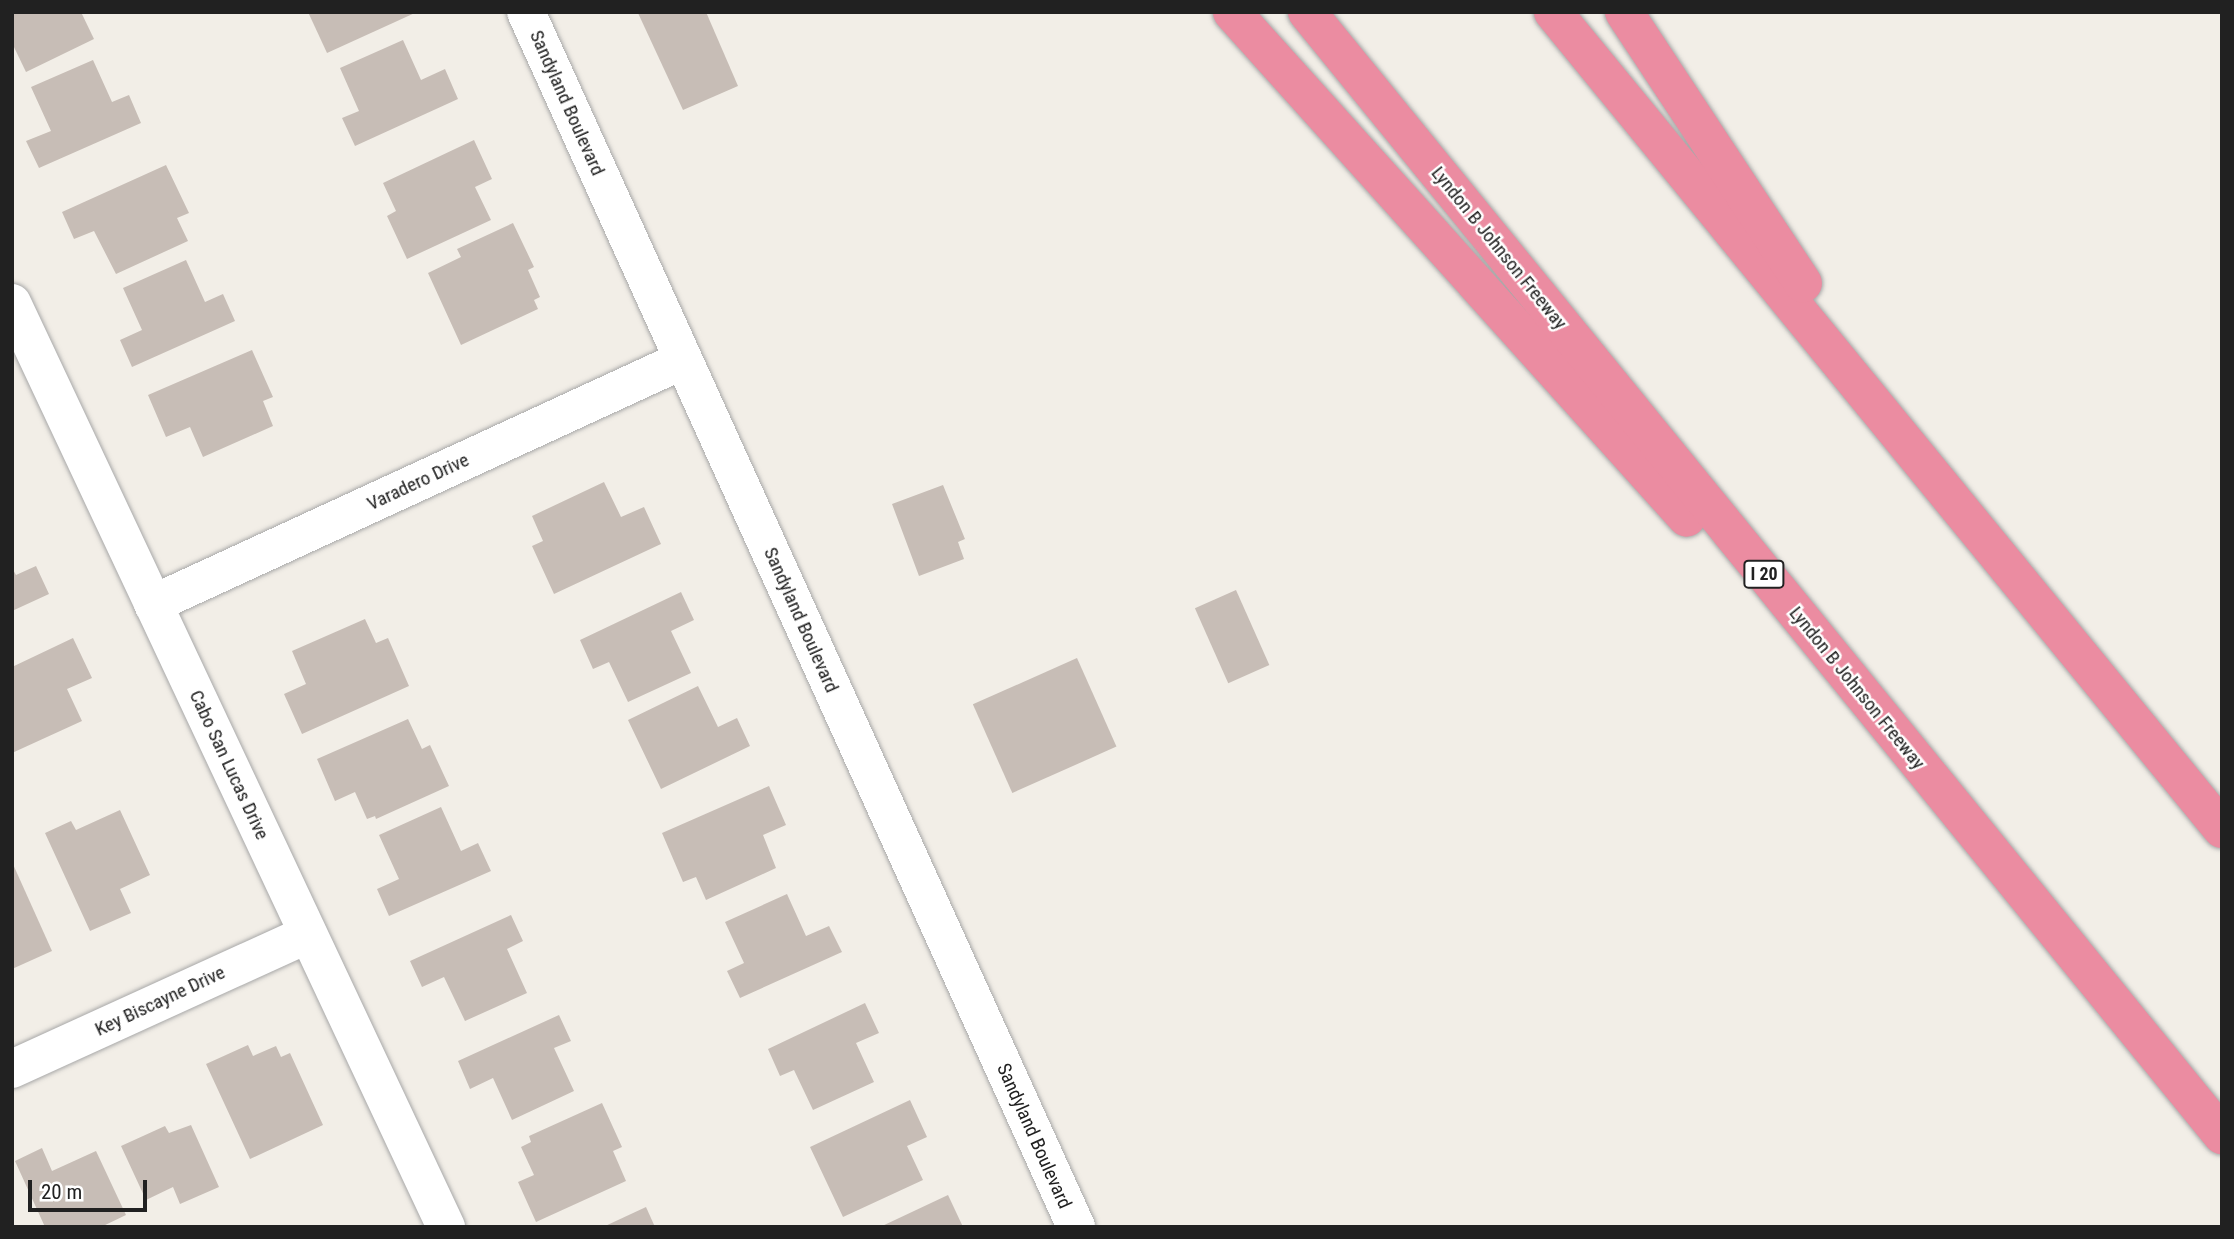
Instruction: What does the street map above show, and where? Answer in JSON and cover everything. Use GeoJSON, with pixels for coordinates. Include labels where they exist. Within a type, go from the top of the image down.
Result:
{"type":"FeatureCollection","features":[{"type":"Feature","properties":{"kind":"highway"},"geometry":{"type":"LineString","coordinates":[[1232,12],[2019,887]]}},
{"type":"Feature","properties":{"kind":"highway","name":"Lyndon B Johnson Freeway"},"geometry":{"type":"LineString","coordinates":[[1307,12],[2222,1135]]}},
{"type":"Feature","properties":{"kind":"highway"},"geometry":{"type":"LineString","coordinates":[[1553,12],[2222,829]]}},
{"type":"Feature","properties":{"kind":"highway"},"geometry":{"type":"LineString","coordinates":[[1624,12],[1918,457]]}},
{"type":"Feature","properties":{"kind":"street","name":"Sandyland Boulevard"},"geometry":{"type":"LineString","coordinates":[[526,12],[1076,1227]]}},
{"type":"Feature","properties":{"kind":"street","name":"Cabo San Lucas Drive"},"geometry":{"type":"LineString","coordinates":[[12,303],[446,1227]]}},
{"type":"Feature","properties":{"kind":"street","name":"Varadero Drive"},"geometry":{"type":"LineString","coordinates":[[153,604],[683,360]]}},
{"type":"Feature","properties":{"kind":"street","name":"Key Biscayne Drive"},"geometry":{"type":"LineString","coordinates":[[12,1069],[308,934]]}},
{"type":"Feature","properties":{"kind":"building"},"geometry":{"type":"Polygon","coordinates":[[[12,12],[81,12],[94,39],[26,72],[12,43],[12,12]]]}},
{"type":"Feature","properties":{"kind":"building"},"geometry":{"type":"Polygon","coordinates":[[[308,12],[417,12],[327,53],[308,12]]]}},
{"type":"Feature","properties":{"kind":"building"},"geometry":{"type":"Polygon","coordinates":[[[706,12],[738,86],[683,110],[638,13],[706,12]]]}},
{"type":"Feature","properties":{"kind":"building"},"geometry":{"type":"Polygon","coordinates":[[[403,40],[421,80],[445,69],[458,99],[355,146],[342,118],[359,111],[340,68],[403,40]]]}},
{"type":"Feature","properties":{"kind":"building"},"geometry":{"type":"Polygon","coordinates":[[[93,60],[112,102],[129,95],[141,123],[39,168],[26,141],[51,131],[31,87],[93,60]]]}},
{"type":"Feature","properties":{"kind":"building"},"geometry":{"type":"Polygon","coordinates":[[[474,140],[492,179],[475,187],[491,220],[407,259],[387,216],[396,211],[383,183],[474,140]]]}},
{"type":"Feature","properties":{"kind":"building"},"geometry":{"type":"Polygon","coordinates":[[[166,165],[189,213],[177,218],[188,241],[116,274],[94,231],[74,239],[62,212],[166,165]]]}},
{"type":"Feature","properties":{"kind":"building"},"geometry":{"type":"Polygon","coordinates":[[[513,223],[534,267],[528,270],[540,297],[534,300],[538,309],[461,345],[428,273],[461,257],[457,249],[513,223]]]}},
{"type":"Feature","properties":{"kind":"building"},"geometry":{"type":"Polygon","coordinates":[[[186,260],[205,302],[223,294],[235,321],[132,367],[120,340],[142,330],[123,288],[186,260]]]}},
{"type":"Feature","properties":{"kind":"building"},"geometry":{"type":"Polygon","coordinates":[[[252,350],[273,397],[263,401],[273,426],[203,457],[190,427],[166,437],[148,395],[252,350]]]}},
{"type":"Feature","properties":{"kind":"building"},"geometry":{"type":"Polygon","coordinates":[[[604,482],[621,517],[644,507],[661,544],[554,594],[532,546],[543,541],[532,516],[604,482]]]}},
{"type":"Feature","properties":{"kind":"building"},"geometry":{"type":"Polygon","coordinates":[[[943,485],[965,539],[958,542],[964,559],[919,576],[892,504],[943,485]]]}},
{"type":"Feature","properties":{"kind":"building"},"geometry":{"type":"Polygon","coordinates":[[[36,566],[49,594],[12,611],[12,568],[16,575],[36,566]]]}},
{"type":"Feature","properties":{"kind":"building"},"geometry":{"type":"Polygon","coordinates":[[[1236,590],[1269,665],[1228,683],[1195,608],[1236,590]]]}},
{"type":"Feature","properties":{"kind":"building"},"geometry":{"type":"Polygon","coordinates":[[[681,592],[694,620],[671,631],[691,673],[628,702],[609,662],[593,669],[580,640],[681,592]]]}},
{"type":"Feature","properties":{"kind":"building"},"geometry":{"type":"Polygon","coordinates":[[[365,619],[376,643],[388,638],[409,686],[302,734],[284,694],[306,684],[292,651],[365,619]]]}},
{"type":"Feature","properties":{"kind":"building"},"geometry":{"type":"Polygon","coordinates":[[[73,638],[92,678],[67,689],[82,721],[12,753],[12,667],[73,638]]]}},
{"type":"Feature","properties":{"kind":"building"},"geometry":{"type":"Polygon","coordinates":[[[1077,658],[1116,747],[1012,793],[973,704],[1077,658]]]}},
{"type":"Feature","properties":{"kind":"building"},"geometry":{"type":"Polygon","coordinates":[[[698,686],[718,727],[737,718],[750,746],[661,789],[628,720],[698,686]]]}},
{"type":"Feature","properties":{"kind":"building"},"geometry":{"type":"Polygon","coordinates":[[[408,719],[422,749],[430,745],[449,786],[376,819],[375,816],[367,819],[355,792],[335,801],[317,759],[408,719]]]}},
{"type":"Feature","properties":{"kind":"building"},"geometry":{"type":"Polygon","coordinates":[[[769,786],[786,825],[763,835],[776,868],[706,900],[696,877],[683,882],[662,833],[769,786]]]}},
{"type":"Feature","properties":{"kind":"building"},"geometry":{"type":"Polygon","coordinates":[[[441,807],[461,851],[478,843],[491,871],[389,916],[377,889],[399,879],[379,835],[441,807]]]}},
{"type":"Feature","properties":{"kind":"building"},"geometry":{"type":"Polygon","coordinates":[[[120,810],[150,875],[120,889],[131,913],[90,931],[45,833],[71,821],[76,830],[120,810]]]}},
{"type":"Feature","properties":{"kind":"building"},"geometry":{"type":"Polygon","coordinates":[[[12,862],[52,951],[12,969],[12,862]]]}},
{"type":"Feature","properties":{"kind":"building"},"geometry":{"type":"Polygon","coordinates":[[[787,894],[806,936],[829,926],[842,952],[740,998],[727,971],[744,963],[725,922],[787,894]]]}},
{"type":"Feature","properties":{"kind":"building"},"geometry":{"type":"Polygon","coordinates":[[[511,915],[523,941],[507,949],[527,993],[465,1021],[444,977],[422,987],[410,961],[511,915]]]}},
{"type":"Feature","properties":{"kind":"building"},"geometry":{"type":"Polygon","coordinates":[[[865,1003],[879,1033],[856,1043],[874,1082],[813,1110],[794,1070],[780,1076],[768,1049],[865,1003]]]}},
{"type":"Feature","properties":{"kind":"building"},"geometry":{"type":"Polygon","coordinates":[[[559,1015],[571,1041],[554,1048],[574,1091],[512,1120],[493,1078],[470,1089],[458,1061],[559,1015]]]}},
{"type":"Feature","properties":{"kind":"building"},"geometry":{"type":"Polygon","coordinates":[[[248,1045],[253,1056],[276,1046],[281,1057],[290,1053],[323,1125],[250,1159],[206,1064],[248,1045]]]}},
{"type":"Feature","properties":{"kind":"building"},"geometry":{"type":"Polygon","coordinates":[[[910,1100],[927,1137],[907,1146],[923,1180],[843,1217],[810,1147],[910,1100]]]}},
{"type":"Feature","properties":{"kind":"building"},"geometry":{"type":"Polygon","coordinates":[[[602,1103],[622,1147],[613,1151],[626,1181],[536,1222],[518,1182],[534,1175],[521,1147],[531,1142],[529,1136],[602,1103]]]}},
{"type":"Feature","properties":{"kind":"building"},"geometry":{"type":"Polygon","coordinates":[[[191,1125],[219,1187],[180,1204],[173,1187],[146,1200],[121,1146],[165,1126],[169,1133],[191,1125]]]}},
{"type":"Feature","properties":{"kind":"building"},"geometry":{"type":"Polygon","coordinates":[[[42,1148],[52,1171],[96,1151],[126,1215],[101,1227],[45,1227],[15,1161],[42,1148]]]}},
{"type":"Feature","properties":{"kind":"building"},"geometry":{"type":"Polygon","coordinates":[[[948,1195],[963,1227],[880,1227],[948,1195]]]}},
{"type":"Feature","properties":{"kind":"building"},"geometry":{"type":"Polygon","coordinates":[[[646,1207],[655,1227],[603,1227],[646,1207]]]}}]}
